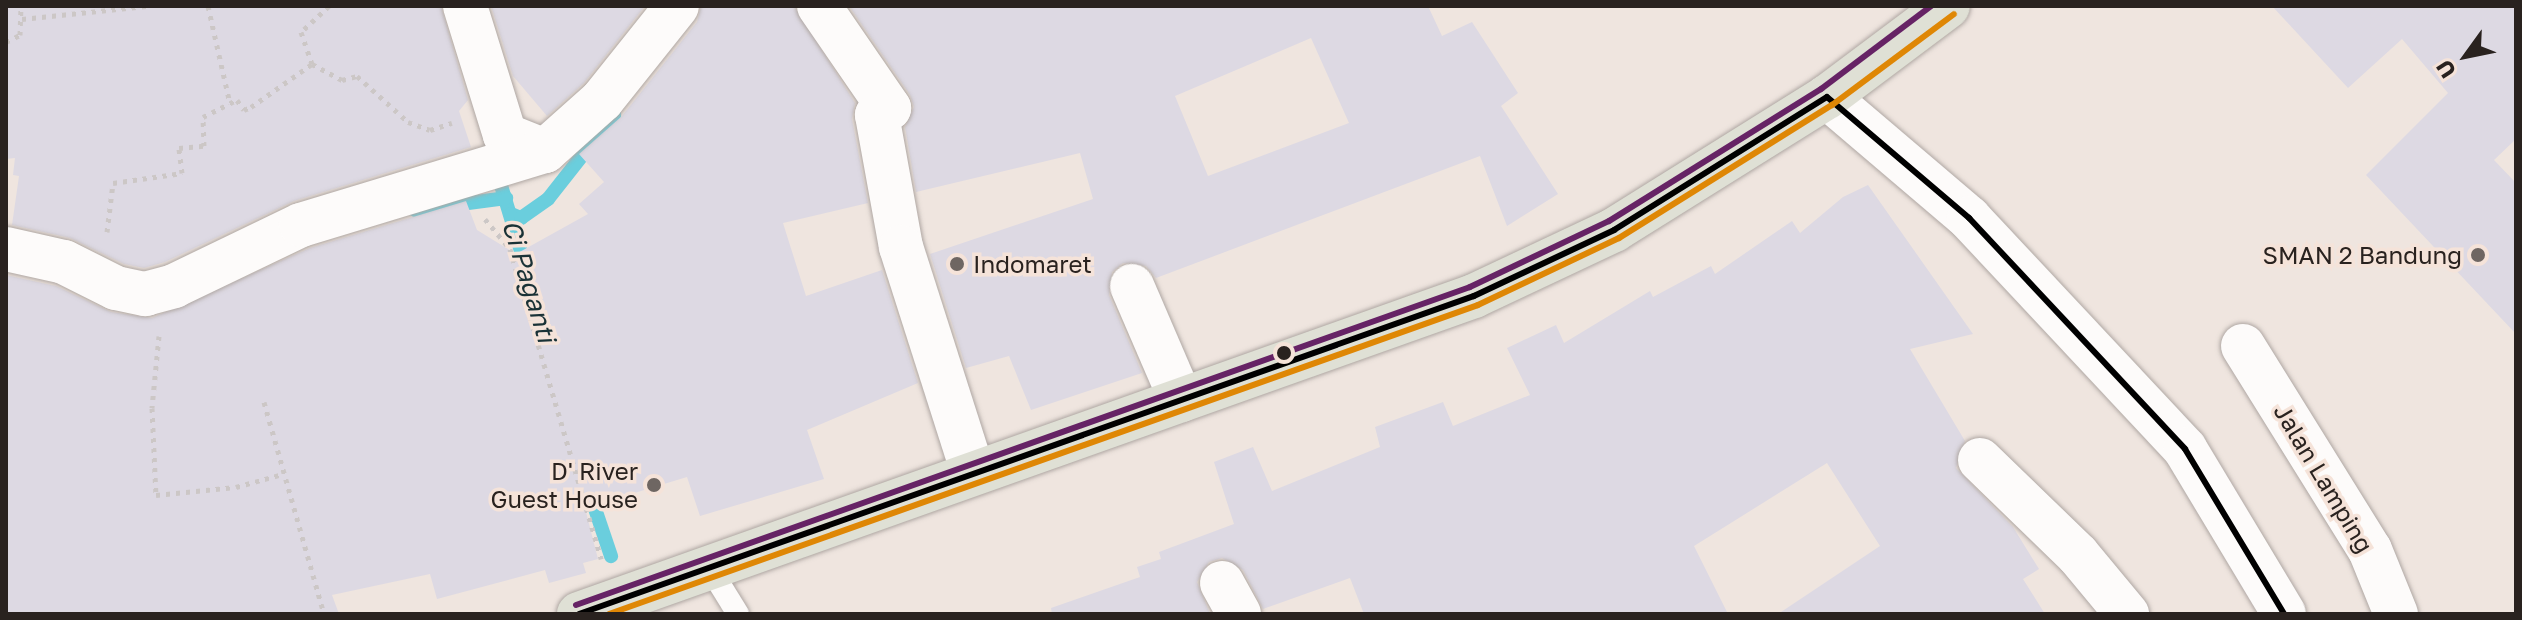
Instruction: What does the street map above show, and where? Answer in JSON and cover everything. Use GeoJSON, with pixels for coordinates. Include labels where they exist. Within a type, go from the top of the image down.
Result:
{"type":"FeatureCollection","features":[{"type":"Feature","properties":{"kind":"main road"},"geometry":{"type":"LineString","coordinates":[[597,608],[1474,296],[1600,237],[1827,97],[1948,6]]}},
{"type":"Feature","properties":{"kind":"street"},"geometry":{"type":"LineString","coordinates":[[465,6],[511,162]]}},
{"type":"Feature","properties":{"kind":"street"},"geometry":{"type":"LineString","coordinates":[[6,249],[64,262],[116,288],[145,294],[174,286],[301,225],[511,162],[602,100],[677,6]]}},
{"type":"Feature","properties":{"kind":"street"},"geometry":{"type":"LineString","coordinates":[[819,6],[889,108],[877,115],[901,247],[973,473]]}},
{"type":"Feature","properties":{"kind":"street"},"geometry":{"type":"LineString","coordinates":[[1827,97],[1969,218],[2185,449],[2284,614]]}},
{"type":"Feature","properties":{"kind":"street"},"geometry":{"type":"LineString","coordinates":[[1132,286],[1181,400]]}},
{"type":"Feature","properties":{"kind":"street","name":"Jalan Lamping"},"geometry":{"type":"LineString","coordinates":[[2243,346],[2370,550],[2396,614]]}},
{"type":"Feature","properties":{"kind":"street"},"geometry":{"type":"LineString","coordinates":[[1980,460],[2078,555],[2127,614]]}},
{"type":"Feature","properties":{"kind":"lane"},"geometry":{"type":"LineString","coordinates":[[709,567],[738,614]]}},
{"type":"Feature","properties":{"kind":"path"},"geometry":{"type":"LineString","coordinates":[[6,42],[20,35],[21,6]]}},
{"type":"Feature","properties":{"kind":"path"},"geometry":{"type":"LineString","coordinates":[[22,19],[146,6]]}},
{"type":"Feature","properties":{"kind":"path"},"geometry":{"type":"LineString","coordinates":[[208,6],[230,104]]}},
{"type":"Feature","properties":{"kind":"path"},"geometry":{"type":"LineString","coordinates":[[329,6],[301,32],[312,64],[342,80],[357,76],[408,122],[430,130],[467,116]]}},
{"type":"Feature","properties":{"kind":"path"},"geometry":{"type":"LineString","coordinates":[[109,214],[113,183],[182,173],[179,148],[204,146],[203,117],[230,104],[251,107],[312,64]]}},
{"type":"Feature","properties":{"kind":"path"},"geometry":{"type":"LineString","coordinates":[[484,217],[510,249],[597,608]]}},
{"type":"Feature","properties":{"kind":"path"},"geometry":{"type":"LineString","coordinates":[[159,322],[152,408],[156,495],[236,487],[283,474]]}},
{"type":"Feature","properties":{"kind":"path"},"geometry":{"type":"LineString","coordinates":[[264,402],[324,614]]}},
{"type":"Feature","properties":{"kind":"building"},"geometry":{"type":"Polygon","coordinates":[[[6,6],[441,6],[468,100],[459,111],[471,147],[294,201],[165,262],[144,268],[124,264],[70,238],[12,225],[19,176],[13,175],[15,158],[6,159],[6,6]]]}},
{"type":"Feature","properties":{"kind":"building"},"geometry":{"type":"Polygon","coordinates":[[[491,6],[645,6],[584,83],[547,116],[513,76],[491,6]]]}},
{"type":"Feature","properties":{"kind":"building"},"geometry":{"type":"Polygon","coordinates":[[[701,6],[794,6],[855,103],[852,119],[868,203],[783,223],[806,296],[882,270],[918,383],[807,430],[824,479],[700,516],[687,477],[585,508],[598,559],[583,563],[586,573],[549,583],[545,570],[437,599],[430,574],[332,595],[339,614],[6,614],[6,275],[56,286],[111,312],[152,318],[310,248],[466,201],[477,230],[516,254],[588,214],[579,204],[604,182],[579,154],[622,116],[697,22],[701,6]]]}},
{"type":"Feature","properties":{"kind":"building"},"geometry":{"type":"Polygon","coordinates":[[[849,6],[1428,6],[1442,36],[1472,22],[1518,93],[1501,106],[1558,194],[1507,226],[1480,156],[1156,278],[1146,266],[1123,263],[1112,272],[1109,295],[1142,373],[1031,410],[1009,356],[966,368],[930,254],[1093,199],[1080,153],[916,192],[905,127],[914,107],[910,95],[849,6]],[[1311,38],[1175,96],[1208,176],[1349,123],[1311,38]]]}},
{"type":"Feature","properties":{"kind":"building","name":"SMAN 2 Bandung"},"geometry":{"type":"Polygon","coordinates":[[[2272,6],[2516,6],[2516,139],[2494,160],[2516,183],[2516,334],[2366,175],[2448,93],[2402,39],[2348,88],[2272,6]]]}},
{"type":"Feature","properties":{"kind":"building"},"geometry":{"type":"Polygon","coordinates":[[[1868,185],[1973,334],[1910,349],[1965,441],[1956,468],[2013,527],[2039,569],[2023,579],[2045,614],[1778,614],[1880,546],[1827,463],[1694,546],[1728,614],[1364,614],[1350,578],[1263,609],[1243,570],[1222,558],[1209,562],[1197,582],[1210,614],[1052,614],[1051,608],[1140,577],[1137,567],[1161,559],[1159,552],[1234,524],[1214,462],[1253,447],[1272,491],[1380,447],[1375,427],[1443,402],[1453,426],[1530,395],[1507,348],[1556,325],[1564,343],[1650,291],[1653,297],[1711,266],[1715,274],[1792,221],[1800,233],[1843,197],[1868,185]]]}},
{"type":"Feature","properties":{"kind":"waterway"},"geometry":{"type":"LineString","coordinates":[[511,214],[521,218],[548,199],[614,115]]}},
{"type":"Feature","properties":{"kind":"waterway","name":"Ci Paganti"},"geometry":{"type":"LineString","coordinates":[[496,169],[526,268]]}},
{"type":"Feature","properties":{"kind":"waterway"},"geometry":{"type":"LineString","coordinates":[[415,210],[506,198]]}},
{"type":"Feature","properties":{"kind":"waterway","name":"Ci Paganti"},"geometry":{"type":"LineString","coordinates":[[588,488],[611,556]]}},
{"type":"Feature","properties":{"kind":"transit line"},"geometry":{"type":"LineString","coordinates":[[576,605],[1470,287],[1609,221],[1821,89],[1931,6]]}},
{"type":"Feature","properties":{"kind":"transit line"},"geometry":{"type":"LineString","coordinates":[[609,614],[1478,305],[1619,238],[1832,105],[1954,14]]}},
{"type":"Feature","properties":{"kind":"transit line"},"geometry":{"type":"LineString","coordinates":[[579,614],[1474,296],[1614,230],[1827,97],[1969,218],[2185,449],[2284,614]]}},
{"type":"Feature","properties":{"kind":"place","name":"SMAN 2 Bandung"},"geometry":{"type":"Point","coordinates":[2478,255]}},
{"type":"Feature","properties":{"kind":"place","name":"Indomaret"},"geometry":{"type":"Point","coordinates":[957,264]}},
{"type":"Feature","properties":{"kind":"place","name":"D' River Guest House"},"geometry":{"type":"Point","coordinates":[654,485]}}]}
